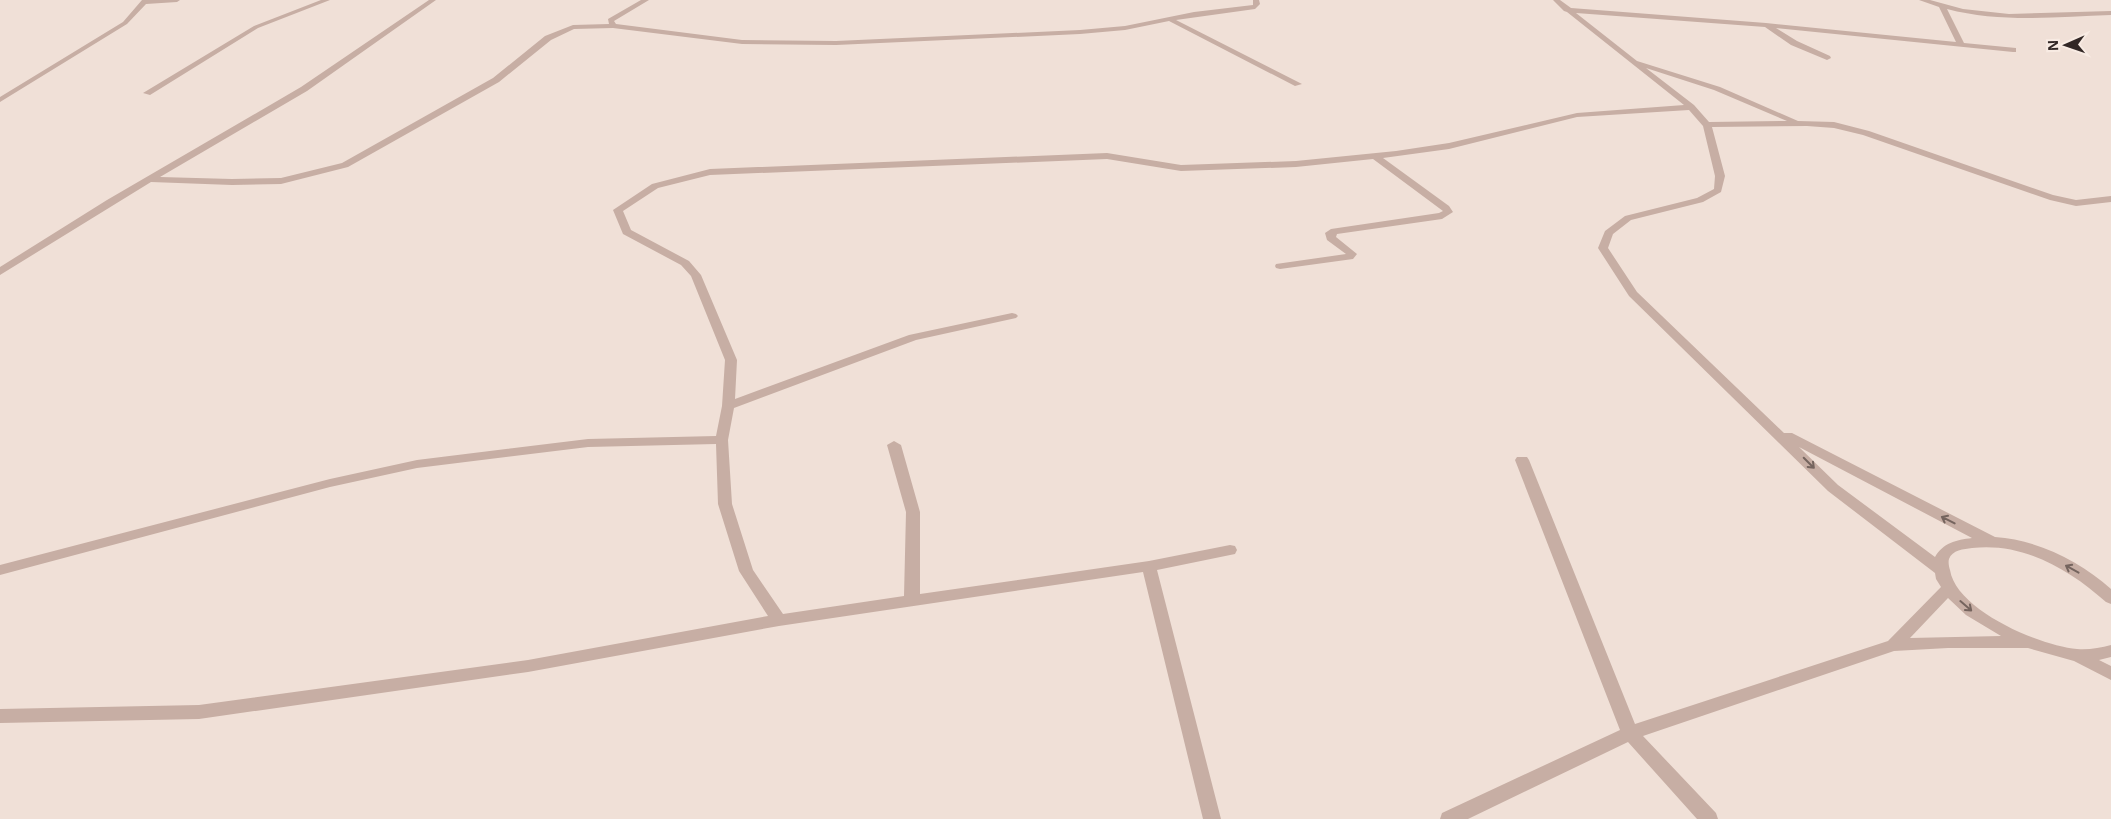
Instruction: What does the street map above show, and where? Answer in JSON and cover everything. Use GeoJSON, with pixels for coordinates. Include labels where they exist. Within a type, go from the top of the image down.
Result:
{"type":"FeatureCollection","features":[{"type":"Feature","properties":{"kind":"street"},"geometry":{"type":"LineString","coordinates":[[0,100],[125,23],[145,1],[177,0]]}},
{"type":"Feature","properties":{"kind":"street"},"geometry":{"type":"LineString","coordinates":[[147,93],[256,27],[328,0]]}},
{"type":"Feature","properties":{"kind":"street"},"geometry":{"type":"LineString","coordinates":[[0,272],[150,179],[304,89],[433,0]]}},
{"type":"Feature","properties":{"kind":"street"},"geometry":{"type":"LineString","coordinates":[[613,26],[610,20],[646,0]]}},
{"type":"Feature","properties":{"kind":"street"},"geometry":{"type":"LineString","coordinates":[[150,179],[281,182],[345,164],[496,80],[510,71],[548,38],[564,29],[572,27],[613,26],[742,42],[799,44],[1080,32],[1125,28],[1194,14],[1255,7],[1257,4],[1256,0]]}},
{"type":"Feature","properties":{"kind":"street"},"geometry":{"type":"LineString","coordinates":[[1556,0],[1566,10],[1691,107],[1706,125],[1720,176],[1718,190],[1700,200],[1628,218],[1610,233],[1604,248],[1633,294],[1679,341],[1774,429],[1833,488],[1942,570]]}},
{"type":"Feature","properties":{"kind":"street"},"geometry":{"type":"LineString","coordinates":[[1922,0],[1963,11],[2009,16],[2111,13]]}},
{"type":"Feature","properties":{"kind":"street"},"geometry":{"type":"LineString","coordinates":[[1942,6],[1960,43]]}},
{"type":"Feature","properties":{"kind":"street"},"geometry":{"type":"LineString","coordinates":[[1566,10],[1766,25],[1960,43],[2012,50]]}},
{"type":"Feature","properties":{"kind":"street"},"geometry":{"type":"LineString","coordinates":[[1170,18],[1298,84]]}},
{"type":"Feature","properties":{"kind":"street"},"geometry":{"type":"LineString","coordinates":[[1766,25],[1794,43],[1827,58]]}},
{"type":"Feature","properties":{"kind":"street"},"geometry":{"type":"LineString","coordinates":[[1634,63],[1662,69],[1696,80],[1799,123]]}},
{"type":"Feature","properties":{"kind":"street"},"geometry":{"type":"LineString","coordinates":[[779,620],[746,571],[725,504],[722,440],[728,406],[731,360],[696,275],[685,263],[627,232],[618,210],[655,186],[710,172],[759,169],[800,170],[1107,156],[1193,169],[1296,164],[1449,146],[1578,115],[1691,107]]}},
{"type":"Feature","properties":{"kind":"street"},"geometry":{"type":"LineString","coordinates":[[1706,125],[1799,123],[1834,125],[1866,133],[2050,197],[2076,203],[2111,199]]}},
{"type":"Feature","properties":{"kind":"street"},"geometry":{"type":"LineString","coordinates":[[1280,266],[1349,257],[1352,254],[1332,238],[1330,233],[1442,216],[1448,212],[1446,208],[1375,156]]}},
{"type":"Feature","properties":{"kind":"street"},"geometry":{"type":"LineString","coordinates":[[728,406],[913,337],[1012,316]]}},
{"type":"Feature","properties":{"kind":"street"},"geometry":{"type":"LineString","coordinates":[[1774,429],[1992,542]]}},
{"type":"Feature","properties":{"kind":"street"},"geometry":{"type":"LineString","coordinates":[[0,570],[330,483],[417,464],[588,443],[722,440]]}},
{"type":"Feature","properties":{"kind":"street"},"geometry":{"type":"LineString","coordinates":[[894,445],[912,512],[912,600]]}},
{"type":"Feature","properties":{"kind":"street"},"geometry":{"type":"LineString","coordinates":[[1522,460],[1630,733],[1709,819]]}},
{"type":"Feature","properties":{"kind":"street"},"geometry":{"type":"LineString","coordinates":[[2111,598],[2081,574],[2060,562],[2037,552],[1992,542],[1973,542],[1957,545],[1946,552],[1941,562],[1949,588],[1961,602],[1979,617],[2002,631],[2027,642],[2076,655],[2098,654],[2111,651]]}},
{"type":"Feature","properties":{"kind":"street"},"geometry":{"type":"LineString","coordinates":[[0,716],[200,712],[528,666],[779,620],[1149,566],[1230,550]]}},
{"type":"Feature","properties":{"kind":"street"},"geometry":{"type":"LineString","coordinates":[[1149,566],[1212,819]]}},
{"type":"Feature","properties":{"kind":"street"},"geometry":{"type":"LineString","coordinates":[[1894,645],[1949,588]]}},
{"type":"Feature","properties":{"kind":"street"},"geometry":{"type":"LineString","coordinates":[[1449,819],[1630,733],[1894,645],[1948,642],[2027,642]]}},
{"type":"Feature","properties":{"kind":"street"},"geometry":{"type":"LineString","coordinates":[[2076,655],[2111,674]]}}]}
